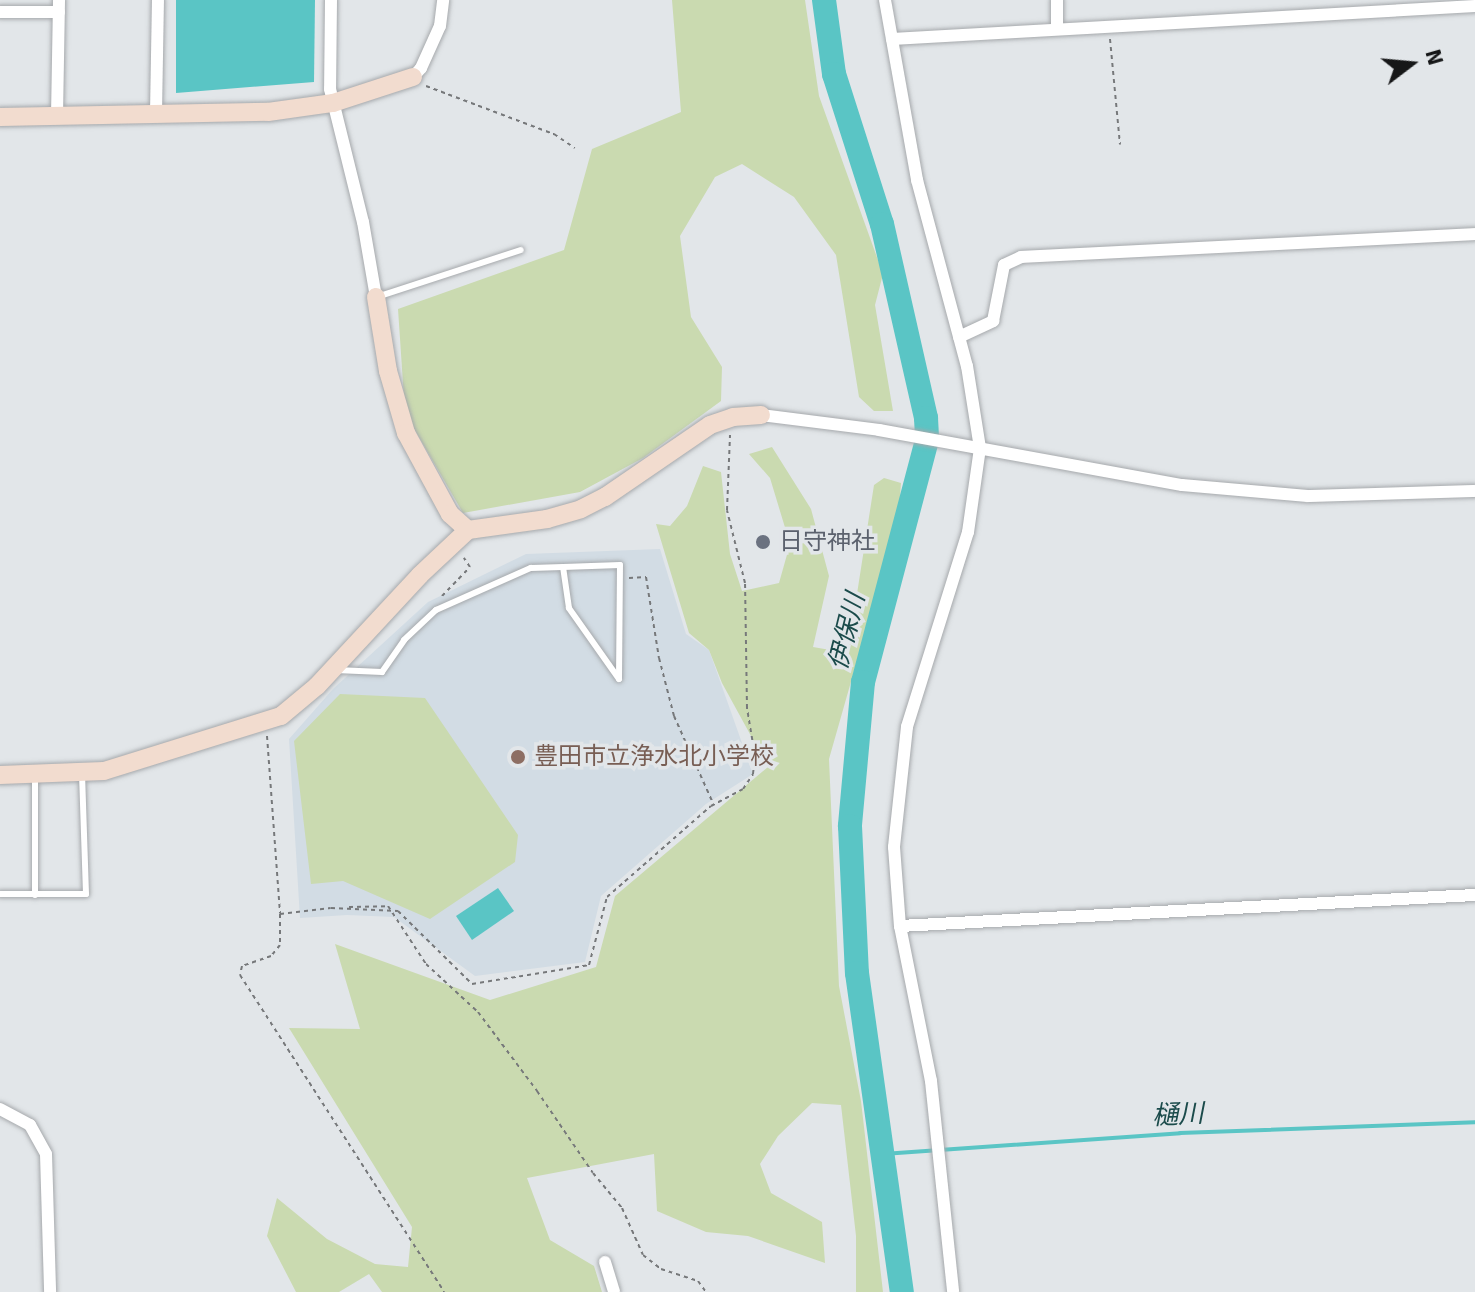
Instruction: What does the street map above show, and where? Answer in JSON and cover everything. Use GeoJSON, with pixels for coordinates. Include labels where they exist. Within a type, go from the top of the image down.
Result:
{"type":"FeatureCollection","features":[{"type":"Feature","properties":{"kind":"street"},"geometry":{"type":"LineString","coordinates":[[156,113],[158,0]]}},
{"type":"Feature","properties":{"kind":"street"},"geometry":{"type":"LineString","coordinates":[[331,0],[330,89],[363,222],[388,371],[406,433],[450,514],[468,530]]}},
{"type":"Feature","properties":{"kind":"street"},"geometry":{"type":"LineString","coordinates":[[0,117],[268,112],[333,103],[373,93],[414,77],[440,26],[443,0]]}},
{"type":"Feature","properties":{"kind":"street"},"geometry":{"type":"LineString","coordinates":[[885,0],[917,180],[959,337],[974,446],[968,532],[907,727],[894,847],[900,926],[931,1081],[953,1292]]}},
{"type":"Feature","properties":{"kind":"street"},"geometry":{"type":"LineString","coordinates":[[1057,0],[1057,28]]}},
{"type":"Feature","properties":{"kind":"street"},"geometry":{"type":"LineString","coordinates":[[0,12],[59,6],[57,116]]}},
{"type":"Feature","properties":{"kind":"street"},"geometry":{"type":"LineString","coordinates":[[892,39],[1475,6]]}},
{"type":"Feature","properties":{"kind":"street"},"geometry":{"type":"LineString","coordinates":[[959,337],[993,321],[1004,265],[1021,257],[1475,234]]}},
{"type":"Feature","properties":{"kind":"street"},"geometry":{"type":"LineString","coordinates":[[0,775],[81,774],[113,769],[267,723],[290,710],[332,670],[468,530],[547,519],[581,509],[605,497],[710,425],[733,417],[761,415],[879,430],[1182,485],[1308,496],[1475,491]]}},
{"type":"Feature","properties":{"kind":"street"},"geometry":{"type":"LineString","coordinates":[[900,926],[1475,895]]}},
{"type":"Feature","properties":{"kind":"street"},"geometry":{"type":"LineString","coordinates":[[0,1109],[30,1125],[46,1154],[50,1292]]}},
{"type":"Feature","properties":{"kind":"street"},"geometry":{"type":"LineString","coordinates":[[605,1262],[614,1292]]}},
{"type":"Feature","properties":{"kind":"lane"},"geometry":{"type":"LineString","coordinates":[[376,297],[521,250]]}},
{"type":"Feature","properties":{"kind":"lane"},"geometry":{"type":"LineString","coordinates":[[332,670],[382,672],[404,640],[436,610],[531,568],[620,565],[619,679],[569,608],[563,567]]}},
{"type":"Feature","properties":{"kind":"lane"},"geometry":{"type":"LineString","coordinates":[[0,894],[86,894],[81,774]]}},
{"type":"Feature","properties":{"kind":"lane"},"geometry":{"type":"LineString","coordinates":[[35,776],[35,895]]}},
{"type":"Feature","properties":{"kind":"path"},"geometry":{"type":"LineString","coordinates":[[1109,26],[1120,145]]}},
{"type":"Feature","properties":{"kind":"path"},"geometry":{"type":"LineString","coordinates":[[414,77],[420,84],[468,99],[554,134],[575,148]]}},
{"type":"Feature","properties":{"kind":"path"},"geometry":{"type":"LineString","coordinates":[[331,908],[398,911],[472,984],[589,965],[607,897],[714,804],[743,789],[753,774],[755,756],[747,708],[745,583],[727,510],[730,432]]}},
{"type":"Feature","properties":{"kind":"path"},"geometry":{"type":"LineString","coordinates":[[436,610],[442,595],[470,567],[464,557]]}},
{"type":"Feature","properties":{"kind":"path"},"geometry":{"type":"LineString","coordinates":[[620,578],[646,577],[659,658],[674,716],[714,804]]}},
{"type":"Feature","properties":{"kind":"path"},"geometry":{"type":"LineString","coordinates":[[267,723],[280,945],[271,956],[242,966],[240,975],[444,1292]]}},
{"type":"Feature","properties":{"kind":"path"},"geometry":{"type":"LineString","coordinates":[[280,914],[388,906],[426,964],[478,1012],[537,1091],[629,1219],[643,1255],[661,1269],[698,1281],[706,1292]]}},
{"type":"Feature","properties":{"kind":"shaded area","name":"豊田市立浄水北小学校"},"geometry":{"type":"Polygon","coordinates":[[[660,549],[686,634],[709,650],[753,774],[706,804],[601,896],[585,962],[475,976],[394,917],[347,915],[300,918],[289,739],[333,689],[428,602],[526,554],[660,549]]]}},
{"type":"Feature","properties":{"kind":"green space"},"geometry":{"type":"Polygon","coordinates":[[[672,0],[805,0],[819,96],[883,274],[875,305],[893,411],[874,411],[859,397],[836,255],[794,197],[742,164],[715,177],[680,236],[691,317],[722,367],[721,401],[643,458],[580,492],[463,513],[405,413],[398,309],[564,250],[592,149],[681,112],[672,0]]]}},
{"type":"Feature","properties":{"kind":"green space"},"geometry":{"type":"Polygon","coordinates":[[[772,447],[811,509],[829,576],[813,647],[836,651],[854,613],[874,485],[884,478],[901,483],[899,513],[829,759],[839,986],[861,1101],[883,1292],[856,1292],[856,1236],[841,1105],[812,1103],[778,1136],[760,1164],[771,1193],[822,1222],[825,1263],[748,1236],[706,1232],[657,1211],[654,1154],[527,1178],[550,1240],[594,1266],[602,1292],[382,1292],[369,1274],[339,1292],[296,1292],[267,1236],[277,1198],[327,1239],[375,1264],[408,1267],[412,1227],[289,1028],[360,1029],[335,944],[490,1000],[596,967],[615,896],[768,767],[722,683],[709,650],[689,633],[656,524],[670,526],[687,506],[703,466],[721,472],[730,554],[742,591],[779,583],[790,544],[770,478],[749,454],[772,447]]]}},
{"type":"Feature","properties":{"kind":"green space"},"geometry":{"type":"Polygon","coordinates":[[[340,694],[425,698],[518,835],[515,862],[430,919],[343,881],[311,884],[294,741],[340,694]]]}},
{"type":"Feature","properties":{"kind":"water"},"geometry":{"type":"Polygon","coordinates":[[[176,0],[315,0],[314,82],[176,93],[176,0]]]}},
{"type":"Feature","properties":{"kind":"water"},"geometry":{"type":"Polygon","coordinates":[[[498,888],[514,911],[472,940],[456,916],[498,888]]]}},
{"type":"Feature","properties":{"kind":"waterway","name":"伊保川"},"geometry":{"type":"LineString","coordinates":[[824,0],[834,74],[882,224],[926,418],[927,440],[863,682],[850,826],[857,973],[902,1292]]}},
{"type":"Feature","properties":{"kind":"waterway","name":"樋川"},"geometry":{"type":"LineString","coordinates":[[883,1154],[1180,1133],[1475,1122]]}},
{"type":"Feature","properties":{"kind":"place","name":"日守神社"},"geometry":{"type":"Point","coordinates":[763,542]}},
{"type":"Feature","properties":{"kind":"place","name":"豊田市立浄水北小学校"},"geometry":{"type":"Point","coordinates":[518,757]}}]}
